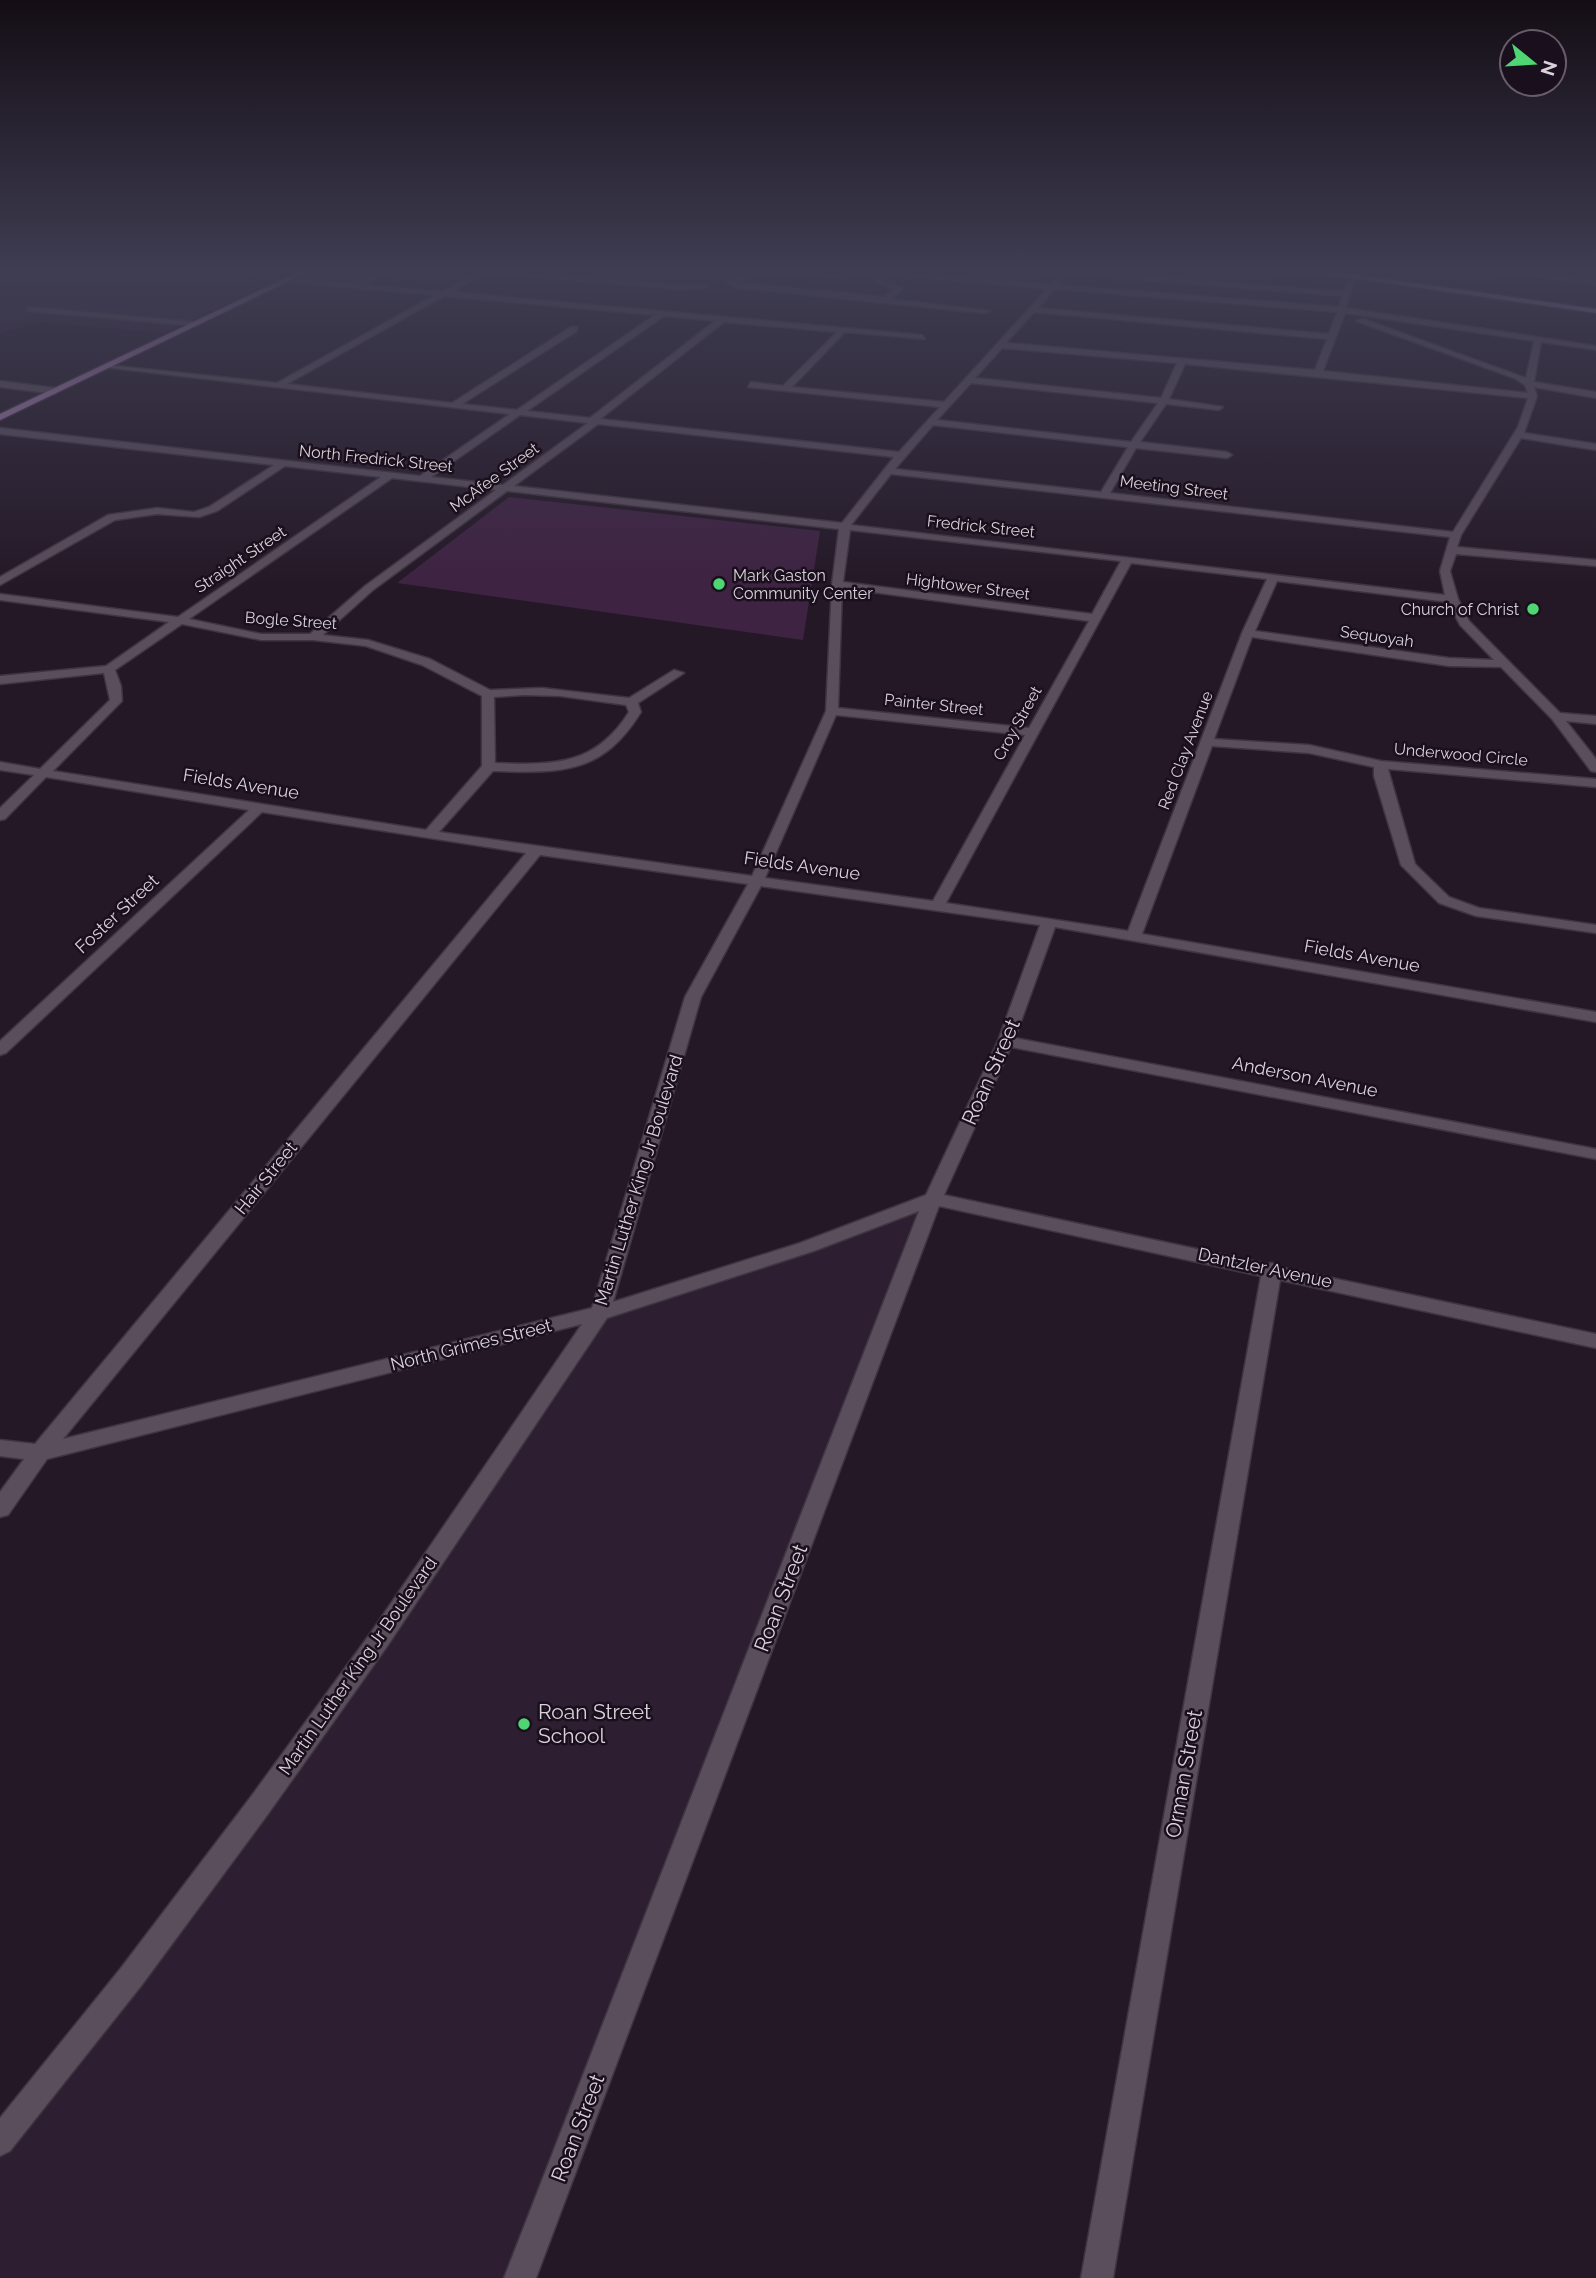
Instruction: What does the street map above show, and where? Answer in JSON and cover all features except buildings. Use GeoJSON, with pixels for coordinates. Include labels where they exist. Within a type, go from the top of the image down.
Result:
{"type":"FeatureCollection","features":[{"type":"Feature","properties":{"kind":"main road"},"geometry":{"type":"LineString","coordinates":[[0,417],[89,375]]}},
{"type":"Feature","properties":{"kind":"street"},"geometry":{"type":"LineString","coordinates":[[182,375],[901,455]]}},
{"type":"Feature","properties":{"kind":"street"},"geometry":{"type":"LineString","coordinates":[[278,386],[297,375]]}},
{"type":"Feature","properties":{"kind":"street"},"geometry":{"type":"LineString","coordinates":[[455,404],[500,375]]}},
{"type":"Feature","properties":{"kind":"street"},"geometry":{"type":"LineString","coordinates":[[422,479],[574,375]]}},
{"type":"Feature","properties":{"kind":"street","name":"McAfee Street"},"geometry":{"type":"LineString","coordinates":[[313,637],[369,588],[597,421],[594,416],[648,375]]}},
{"type":"Feature","properties":{"kind":"street"},"geometry":{"type":"LineString","coordinates":[[786,388],[798,375]]}},
{"type":"Feature","properties":{"kind":"street","name":"Martin Luther King Jr Boulevard"},"geometry":{"type":"LineString","coordinates":[[0,2141],[131,1977],[283,1773],[378,1641],[600,1313],[693,997],[757,880],[832,711],[836,584],[845,526],[901,455],[972,375]]}},
{"type":"Feature","properties":{"kind":"street"},"geometry":{"type":"LineString","coordinates":[[1104,495],[1134,444],[1164,401],[1176,375]]}},
{"type":"Feature","properties":{"kind":"street"},"geometry":{"type":"LineString","coordinates":[[1340,375],[1533,396]]}},
{"type":"Feature","properties":{"kind":"street"},"geometry":{"type":"LineString","coordinates":[[1515,375],[1529,383],[1596,394]]}},
{"type":"Feature","properties":{"kind":"street"},"geometry":{"type":"LineString","coordinates":[[1531,375],[1529,383],[1533,396],[1519,435],[1456,535],[1445,571],[1452,598],[1464,623],[1501,664],[1556,716],[1596,768]]}},
{"type":"Feature","properties":{"kind":"street"},"geometry":{"type":"LineString","coordinates":[[968,380],[1219,407]]}},
{"type":"Feature","properties":{"kind":"street"},"geometry":{"type":"LineString","coordinates":[[0,384],[55,391]]}},
{"type":"Feature","properties":{"kind":"street"},"geometry":{"type":"LineString","coordinates":[[751,385],[946,405]]}},
{"type":"Feature","properties":{"kind":"street"},"geometry":{"type":"LineString","coordinates":[[931,422],[1227,455]]}},
{"type":"Feature","properties":{"kind":"street","name":"North Fredrick Street"},"geometry":{"type":"LineString","coordinates":[[0,431],[506,488]]}},
{"type":"Feature","properties":{"kind":"street"},"geometry":{"type":"LineString","coordinates":[[1519,435],[1596,447]]}},
{"type":"Feature","properties":{"kind":"street"},"geometry":{"type":"LineString","coordinates":[[0,582],[112,517],[157,511],[195,515],[213,509],[284,463]]}},
{"type":"Feature","properties":{"kind":"street","name":"Meeting Street"},"geometry":{"type":"LineString","coordinates":[[888,471],[1456,535]]}},
{"type":"Feature","properties":{"kind":"street","name":"Straight Street"},"geometry":{"type":"LineString","coordinates":[[109,669],[390,475]]}},
{"type":"Feature","properties":{"kind":"street","name":"Fredrick Street"},"geometry":{"type":"LineString","coordinates":[[506,488],[1452,598]]}},
{"type":"Feature","properties":{"kind":"street"},"geometry":{"type":"LineString","coordinates":[[1451,550],[1596,563]]}},
{"type":"Feature","properties":{"kind":"street","name":"Croy Street"},"geometry":{"type":"LineString","coordinates":[[938,905],[1128,559]]}},
{"type":"Feature","properties":{"kind":"street","name":"Red Clay Avenue"},"geometry":{"type":"LineString","coordinates":[[1134,935],[1248,633],[1272,578]]}},
{"type":"Feature","properties":{"kind":"street","name":"Hightower Street"},"geometry":{"type":"LineString","coordinates":[[836,584],[1095,618]]}},
{"type":"Feature","properties":{"kind":"street","name":"Bogle Street"},"geometry":{"type":"LineString","coordinates":[[0,597],[178,620],[261,638],[313,637],[368,643],[426,663],[488,694]]}},
{"type":"Feature","properties":{"kind":"street","name":"Sequoyah"},"geometry":{"type":"LineString","coordinates":[[1248,633],[1449,662],[1501,664]]}},
{"type":"Feature","properties":{"kind":"street"},"geometry":{"type":"LineString","coordinates":[[0,680],[109,669],[115,686],[116,701],[0,816]]}},
{"type":"Feature","properties":{"kind":"street"},"geometry":{"type":"LineString","coordinates":[[429,835],[489,767],[488,694],[523,690],[559,692],[631,702],[678,673]]}},
{"type":"Feature","properties":{"kind":"street"},"geometry":{"type":"LineString","coordinates":[[489,767],[566,765],[605,752],[631,720],[635,712],[631,702]]}},
{"type":"Feature","properties":{"kind":"street","name":"Painter Street"},"geometry":{"type":"LineString","coordinates":[[832,711],[1032,732]]}},
{"type":"Feature","properties":{"kind":"street"},"geometry":{"type":"LineString","coordinates":[[1556,716],[1596,720]]}},
{"type":"Feature","properties":{"kind":"street"},"geometry":{"type":"LineString","coordinates":[[1207,741],[1309,749],[1381,765]]}},
{"type":"Feature","properties":{"kind":"street","name":"Underwood Circle"},"geometry":{"type":"LineString","coordinates":[[1596,783],[1381,765],[1381,776],[1408,865],[1444,900],[1476,912],[1596,929]]}},
{"type":"Feature","properties":{"kind":"street","name":"Fields Avenue"},"geometry":{"type":"LineString","coordinates":[[0,766],[429,835],[938,905],[1134,935],[1596,1017]]}},
{"type":"Feature","properties":{"kind":"street","name":"Foster Street"},"geometry":{"type":"LineString","coordinates":[[0,1050],[261,806]]}},
{"type":"Feature","properties":{"kind":"street","name":"Hair Street"},"geometry":{"type":"LineString","coordinates":[[0,1509],[40,1453],[536,850]]}},
{"type":"Feature","properties":{"kind":"street","name":"Roan Street"},"geometry":{"type":"LineString","coordinates":[[520,2278],[933,1199],[1006,1041],[1049,922]]}},
{"type":"Feature","properties":{"kind":"street","name":"Anderson Avenue"},"geometry":{"type":"LineString","coordinates":[[1006,1041],[1596,1154]]}},
{"type":"Feature","properties":{"kind":"street","name":"North Grimes Street"},"geometry":{"type":"LineString","coordinates":[[0,1448],[40,1453],[600,1313],[807,1247],[933,1199]]}},
{"type":"Feature","properties":{"kind":"street","name":"Dantzler Avenue"},"geometry":{"type":"LineString","coordinates":[[933,1199],[1272,1269],[1596,1341]]}},
{"type":"Feature","properties":{"kind":"street","name":"Orman Street"},"geometry":{"type":"LineString","coordinates":[[1097,2278],[1272,1269]]}},
{"type":"Feature","properties":{"kind":"shaded area"},"geometry":{"type":"Polygon","coordinates":[[[509,497],[820,531],[803,640],[397,583],[509,497]]]}},
{"type":"Feature","properties":{"kind":"shaded area","name":"Roan Street School"},"geometry":{"type":"Polygon","coordinates":[[[933,1199],[514,2278],[0,2278],[0,2141],[131,1977],[600,1313],[933,1199]]]}},
{"type":"Feature","properties":{"kind":"place","name":"Mark Gaston Community Center"},"geometry":{"type":"Point","coordinates":[719,584]}},
{"type":"Feature","properties":{"kind":"place","name":"Church of Christ"},"geometry":{"type":"Point","coordinates":[1533,609]}},
{"type":"Feature","properties":{"kind":"place","name":"Roan Street School"},"geometry":{"type":"Point","coordinates":[524,1724]}}]}
